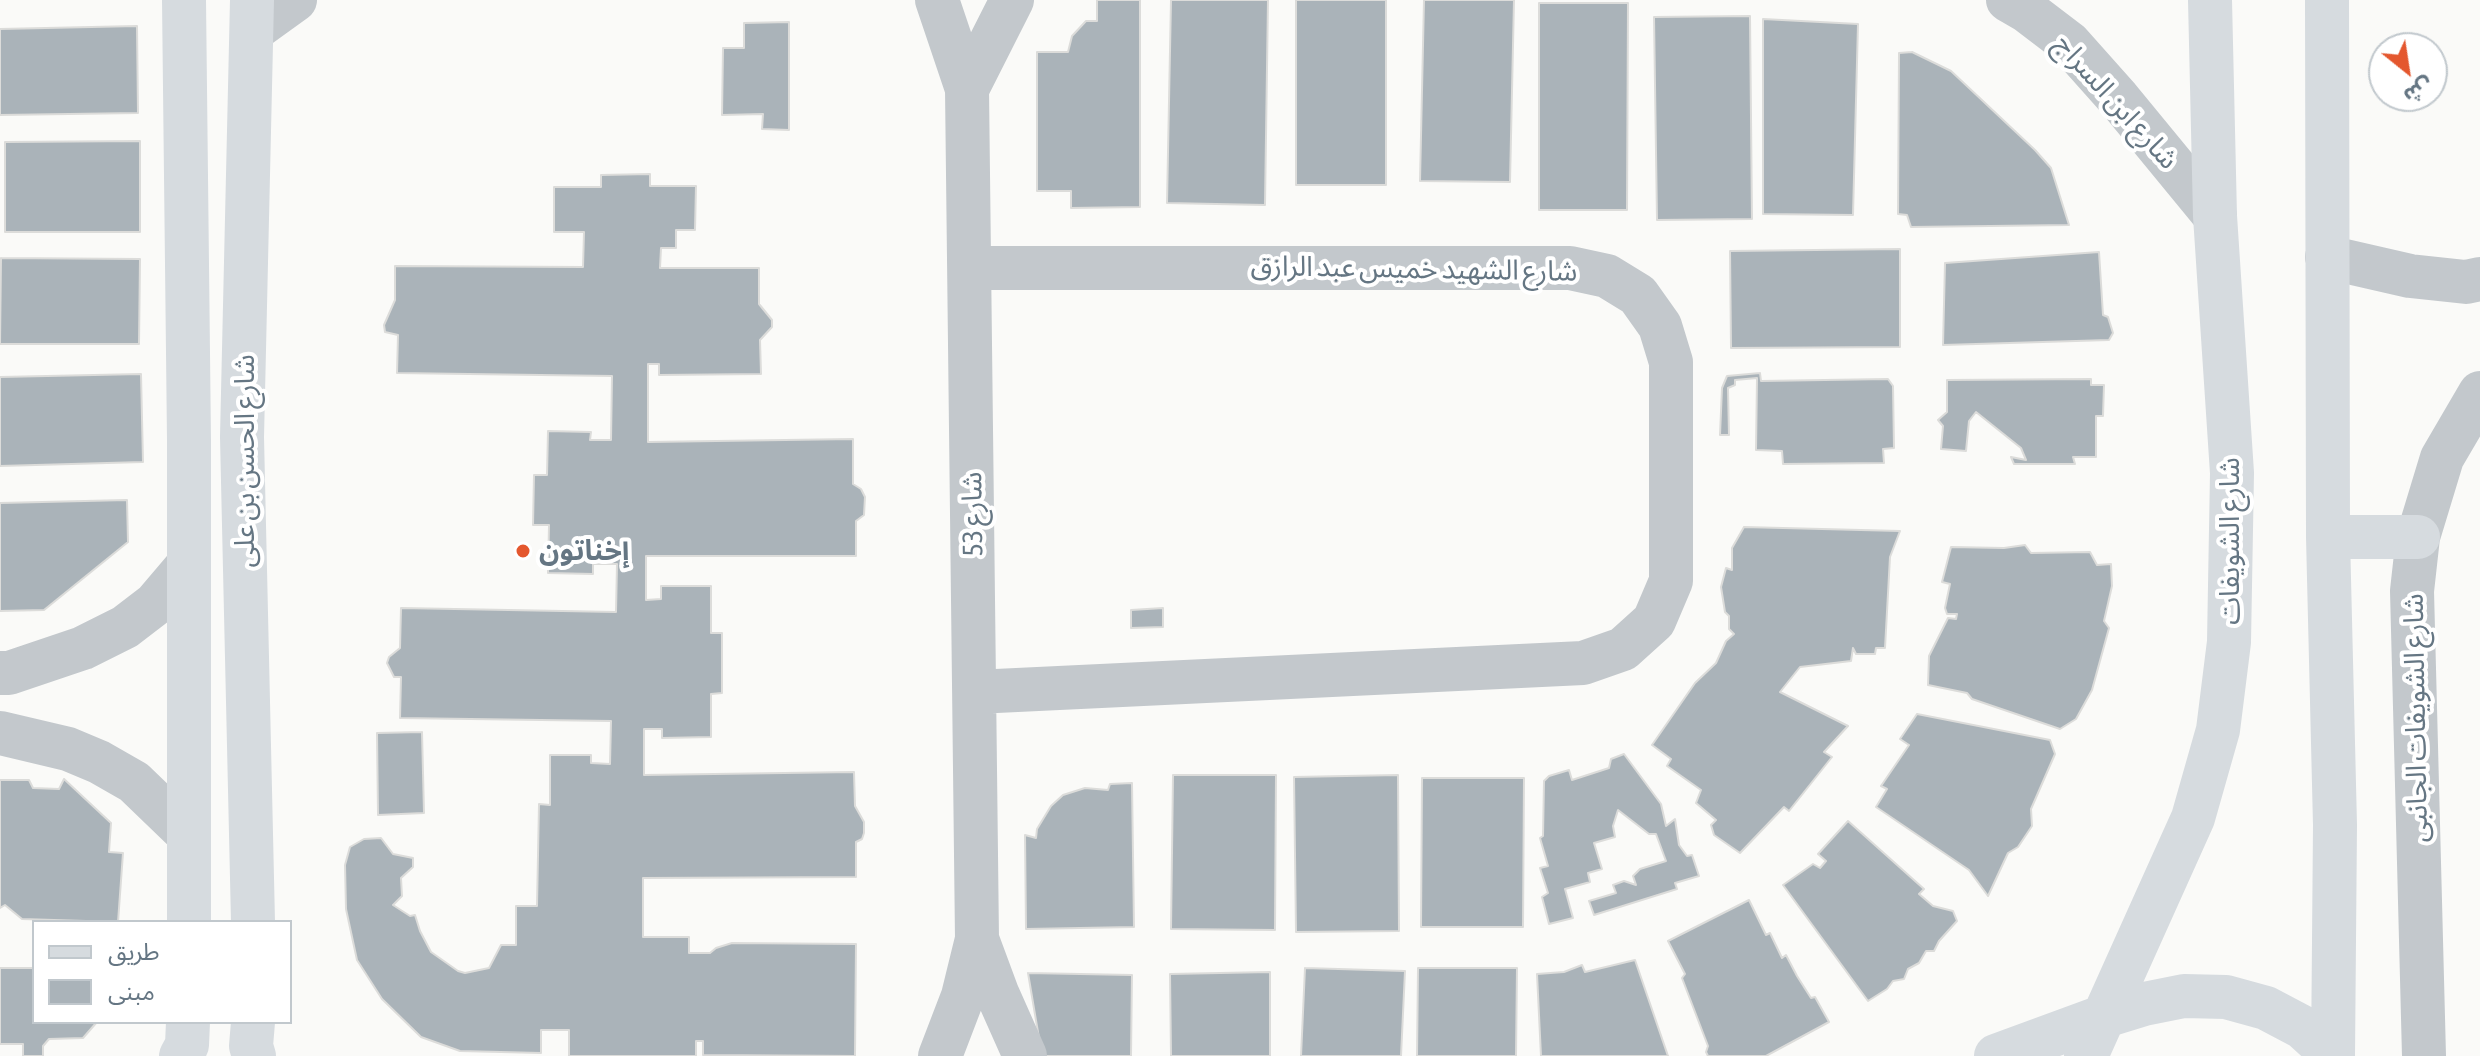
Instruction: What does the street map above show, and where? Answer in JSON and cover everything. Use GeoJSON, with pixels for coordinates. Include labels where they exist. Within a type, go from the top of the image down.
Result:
{"type":"FeatureCollection","features":[{"type":"Feature","properties":{"kind":"main road","name":"شارع الحسن بن على"},"geometry":{"type":"LineString","coordinates":[[184,0],[189,440],[189,920]]}},
{"type":"Feature","properties":{"kind":"main road","name":"شارع الشويفات"},"geometry":{"type":"LineString","coordinates":[[2086,1056],[2193,818],[2218,730],[2229,642],[2232,473],[2215,216],[2210,0]]}},
{"type":"Feature","properties":{"kind":"main road"},"geometry":{"type":"LineString","coordinates":[[2327,0],[2328,537],[2335,825],[2333,1056]]}},
{"type":"Feature","properties":{"kind":"main road","name":"شارع الحسن بن على"},"geometry":{"type":"LineString","coordinates":[[252,15],[242,437],[253,920]]}},
{"type":"Feature","properties":{"kind":"main road"},"geometry":{"type":"LineString","coordinates":[[189,440],[242,437]]}},
{"type":"Feature","properties":{"kind":"main road"},"geometry":{"type":"LineString","coordinates":[[2328,537],[2418,537]]}},
{"type":"Feature","properties":{"kind":"main road"},"geometry":{"type":"LineString","coordinates":[[1996,1056],[2105,1016],[2184,996],[2226,997],[2266,1008],[2302,1027],[2333,1056]]}},
{"type":"Feature","properties":{"kind":"street"},"geometry":{"type":"LineString","coordinates":[[252,15],[295,0]]}},
{"type":"Feature","properties":{"kind":"street","name":"شارع 53"},"geometry":{"type":"LineString","coordinates":[[937,0],[967,89],[977,939],[963,996],[940,1056]]}},
{"type":"Feature","properties":{"kind":"street","name":"شارع 53"},"geometry":{"type":"LineString","coordinates":[[967,89],[1012,0]]}},
{"type":"Feature","properties":{"kind":"street","name":"شارع ابن السراج"},"geometry":{"type":"LineString","coordinates":[[2008,0],[2069,43],[2215,216]]}},
{"type":"Feature","properties":{"kind":"street"},"geometry":{"type":"LineString","coordinates":[[2327,257],[2410,276],[2466,282],[2480,279]]}},
{"type":"Feature","properties":{"kind":"street","name":"شارع الشهيد خميس عبد الرازق"},"geometry":{"type":"LineString","coordinates":[[970,268],[1570,268],[1607,276],[1638,295],[1660,326],[1671,362],[1671,581],[1654,621],[1623,649],[1583,663],[975,692]]}},
{"type":"Feature","properties":{"kind":"street","name":"شارع الشويفات الجانبى"},"geometry":{"type":"LineString","coordinates":[[2424,1056],[2412,607],[2418,537],[2442,458],[2480,393]]}},
{"type":"Feature","properties":{"kind":"street"},"geometry":{"type":"LineString","coordinates":[[189,564],[155,604],[125,627],[83,648],[5,673],[4,733],[68,749],[134,782],[189,835]]}},
{"type":"Feature","properties":{"kind":"street","name":"شارع 53"},"geometry":{"type":"LineString","coordinates":[[977,939],[1025,1056]]}},
{"type":"Feature","properties":{"kind":"building"},"geometry":{"type":"Polygon","coordinates":[[[1097,0],[1140,0],[1140,207],[1071,208],[1071,191],[1037,191],[1037,52],[1068,52],[1072,36],[1086,21],[1097,21],[1097,0]]]}},
{"type":"Feature","properties":{"kind":"building"},"geometry":{"type":"Polygon","coordinates":[[[1171,0],[1268,0],[1265,205],[1167,203],[1171,0]]]}},
{"type":"Feature","properties":{"kind":"building"},"geometry":{"type":"Polygon","coordinates":[[[1296,0],[1386,0],[1386,185],[1296,185],[1296,0]]]}},
{"type":"Feature","properties":{"kind":"building"},"geometry":{"type":"Polygon","coordinates":[[[1424,0],[1514,0],[1510,182],[1420,181],[1424,0]]]}},
{"type":"Feature","properties":{"kind":"building"},"geometry":{"type":"Polygon","coordinates":[[[1539,3],[1628,3],[1627,210],[1539,210],[1539,3]]]}},
{"type":"Feature","properties":{"kind":"building"},"geometry":{"type":"Polygon","coordinates":[[[1750,16],[1752,219],[1657,220],[1654,17],[1750,16]]]}},
{"type":"Feature","properties":{"kind":"building"},"geometry":{"type":"Polygon","coordinates":[[[1763,19],[1858,24],[1853,215],[1763,214],[1763,19]]]}},
{"type":"Feature","properties":{"kind":"building"},"geometry":{"type":"Polygon","coordinates":[[[789,22],[789,130],[762,129],[763,114],[722,115],[723,48],[744,48],[744,23],[789,22]]]}},
{"type":"Feature","properties":{"kind":"building"},"geometry":{"type":"Polygon","coordinates":[[[137,26],[138,113],[0,115],[0,29],[137,26]]]}},
{"type":"Feature","properties":{"kind":"building"},"geometry":{"type":"Polygon","coordinates":[[[1912,52],[1951,71],[2035,150],[2051,168],[2069,225],[1911,227],[1907,215],[1898,214],[1899,53],[1912,52]]]}},
{"type":"Feature","properties":{"kind":"building"},"geometry":{"type":"Polygon","coordinates":[[[140,141],[140,232],[5,232],[5,142],[140,141]]]}},
{"type":"Feature","properties":{"kind":"building"},"geometry":{"type":"Polygon","coordinates":[[[650,174],[650,186],[696,186],[695,230],[676,230],[676,248],[661,248],[660,268],[759,268],[759,304],[772,320],[772,327],[760,340],[761,374],[659,375],[659,364],[648,364],[648,442],[853,439],[853,484],[861,489],[865,497],[864,515],[856,521],[856,556],[646,556],[646,600],[661,599],[661,586],[711,586],[711,633],[722,633],[722,693],[711,694],[711,737],[662,738],[662,729],[644,729],[644,775],[854,772],[855,806],[864,822],[864,833],[862,839],[856,842],[856,877],[643,878],[643,937],[689,937],[689,953],[710,953],[732,943],[856,944],[855,1056],[703,1055],[703,1041],[696,1041],[696,1056],[569,1056],[569,1030],[541,1030],[541,1053],[460,1051],[421,1037],[382,999],[357,960],[346,909],[345,865],[350,847],[364,839],[381,838],[393,854],[413,858],[413,867],[401,878],[402,896],[393,905],[410,916],[415,915],[431,952],[458,971],[465,973],[489,968],[501,945],[516,945],[516,906],[537,906],[539,804],[550,805],[550,755],[591,755],[591,763],[610,764],[611,721],[400,718],[401,677],[394,677],[387,663],[389,657],[400,648],[401,608],[616,612],[617,564],[593,564],[593,574],[548,573],[549,525],[533,525],[534,475],[547,475],[548,431],[591,432],[590,440],[611,440],[612,376],[397,373],[398,335],[385,332],[384,325],[395,300],[395,266],[583,267],[584,232],[554,232],[554,187],[601,187],[601,175],[650,174]]]}},
{"type":"Feature","properties":{"kind":"building"},"geometry":{"type":"Polygon","coordinates":[[[1900,249],[1900,347],[1731,348],[1730,251],[1900,249]]]}},
{"type":"Feature","properties":{"kind":"building"},"geometry":{"type":"Polygon","coordinates":[[[2099,252],[2103,315],[2108,317],[2113,333],[2109,340],[1943,345],[1945,263],[2099,252]]]}},
{"type":"Feature","properties":{"kind":"building"},"geometry":{"type":"Polygon","coordinates":[[[1,258],[140,259],[139,344],[0,344],[1,258]]]}},
{"type":"Feature","properties":{"kind":"building"},"geometry":{"type":"Polygon","coordinates":[[[1760,373],[1761,381],[1888,379],[1893,386],[1894,448],[1883,449],[1884,463],[1783,464],[1782,451],[1756,450],[1757,378],[1735,380],[1735,385],[1728,388],[1729,435],[1720,435],[1722,388],[1727,376],[1760,373]]]}},
{"type":"Feature","properties":{"kind":"building"},"geometry":{"type":"Polygon","coordinates":[[[141,374],[143,462],[0,466],[0,377],[141,374]]]}},
{"type":"Feature","properties":{"kind":"building"},"geometry":{"type":"Polygon","coordinates":[[[2091,379],[2091,385],[2104,385],[2103,416],[2096,416],[2096,457],[2073,457],[2075,464],[2014,464],[2011,457],[2026,460],[2021,448],[1976,412],[1969,421],[1966,451],[1941,449],[1943,426],[1938,420],[1947,412],[1947,380],[2091,379]]]}},
{"type":"Feature","properties":{"kind":"building"},"geometry":{"type":"Polygon","coordinates":[[[127,500],[128,542],[44,610],[0,611],[0,503],[127,500]]]}},
{"type":"Feature","properties":{"kind":"building"},"geometry":{"type":"Polygon","coordinates":[[[1744,527],[1900,531],[1890,557],[1885,648],[1876,648],[1875,654],[1856,654],[1853,648],[1851,661],[1800,667],[1780,692],[1848,726],[1824,752],[1832,757],[1789,811],[1784,807],[1740,853],[1714,835],[1711,825],[1716,820],[1696,803],[1701,790],[1667,766],[1671,759],[1652,745],[1695,683],[1716,663],[1726,641],[1734,634],[1729,629],[1729,616],[1725,612],[1721,587],[1726,568],[1732,570],[1732,548],[1744,527]]]}},
{"type":"Feature","properties":{"kind":"building"},"geometry":{"type":"Polygon","coordinates":[[[2025,545],[2031,553],[2090,552],[2097,565],[2111,564],[2112,586],[2104,621],[2109,628],[2092,690],[2076,719],[2060,729],[1972,699],[1967,693],[1928,685],[1929,656],[1948,618],[1956,619],[1957,614],[1947,614],[1945,608],[1950,584],[1942,582],[1951,547],[2004,548],[2025,545]]]}},
{"type":"Feature","properties":{"kind":"building"},"geometry":{"type":"Polygon","coordinates":[[[1163,608],[1163,627],[1131,628],[1131,610],[1163,608]]]}},
{"type":"Feature","properties":{"kind":"building"},"geometry":{"type":"Polygon","coordinates":[[[1917,714],[2050,740],[2055,754],[2031,809],[2032,826],[2018,847],[2008,853],[1988,896],[1969,870],[1876,807],[1887,789],[1881,786],[1909,745],[1900,739],[1917,714]]]}},
{"type":"Feature","properties":{"kind":"building"},"geometry":{"type":"Polygon","coordinates":[[[422,732],[424,813],[378,815],[377,733],[422,732]]]}},
{"type":"Feature","properties":{"kind":"building"},"geometry":{"type":"Polygon","coordinates":[[[1624,754],[1661,804],[1666,826],[1675,819],[1679,845],[1687,856],[1692,855],[1699,876],[1675,883],[1677,889],[1594,915],[1589,901],[1616,893],[1613,885],[1624,881],[1636,885],[1633,876],[1640,869],[1666,861],[1656,834],[1649,834],[1618,810],[1613,826],[1615,837],[1594,843],[1602,869],[1588,873],[1590,882],[1565,889],[1573,918],[1549,924],[1542,897],[1548,893],[1540,868],[1548,866],[1540,838],[1543,836],[1544,781],[1549,776],[1569,770],[1572,780],[1609,768],[1611,759],[1624,754]]]}},
{"type":"Feature","properties":{"kind":"building"},"geometry":{"type":"Polygon","coordinates":[[[1173,775],[1276,775],[1275,930],[1171,929],[1173,775]]]}},
{"type":"Feature","properties":{"kind":"building"},"geometry":{"type":"Polygon","coordinates":[[[1398,775],[1399,931],[1296,932],[1294,777],[1398,775]]]}},
{"type":"Feature","properties":{"kind":"building"},"geometry":{"type":"Polygon","coordinates":[[[1422,778],[1524,778],[1523,927],[1421,927],[1422,778]]]}},
{"type":"Feature","properties":{"kind":"building"},"geometry":{"type":"Polygon","coordinates":[[[64,779],[111,823],[109,852],[123,853],[118,920],[22,919],[5,905],[0,908],[0,780],[29,780],[33,788],[59,789],[64,779]]]}},
{"type":"Feature","properties":{"kind":"building"},"geometry":{"type":"Polygon","coordinates":[[[1132,783],[1134,927],[1026,929],[1025,835],[1036,838],[1037,829],[1051,806],[1063,795],[1085,788],[1108,790],[1110,784],[1132,783]]]}},
{"type":"Feature","properties":{"kind":"building"},"geometry":{"type":"Polygon","coordinates":[[[1848,821],[1924,889],[1919,894],[1933,906],[1953,911],[1957,921],[1934,951],[1926,951],[1919,963],[1908,969],[1904,979],[1893,981],[1887,989],[1868,1001],[1783,885],[1813,864],[1820,868],[1826,861],[1818,854],[1848,821]]]}},
{"type":"Feature","properties":{"kind":"building"},"geometry":{"type":"Polygon","coordinates":[[[1749,900],[1766,935],[1770,933],[1782,958],[1786,955],[1829,1022],[1766,1056],[1708,1056],[1708,1046],[1682,978],[1685,974],[1668,941],[1749,900]]]}},
{"type":"Feature","properties":{"kind":"building"},"geometry":{"type":"Polygon","coordinates":[[[1635,960],[1668,1056],[1541,1056],[1537,974],[1564,972],[1582,965],[1585,972],[1635,960]]]}},
{"type":"Feature","properties":{"kind":"building"},"geometry":{"type":"Polygon","coordinates":[[[0,968],[32,968],[32,1024],[95,1024],[83,1038],[49,1039],[43,1046],[43,1056],[23,1056],[23,1044],[0,1044],[0,968]]]}},
{"type":"Feature","properties":{"kind":"building"},"geometry":{"type":"Polygon","coordinates":[[[1305,968],[1405,971],[1401,1056],[1301,1056],[1305,968]]]}},
{"type":"Feature","properties":{"kind":"building"},"geometry":{"type":"Polygon","coordinates":[[[1418,968],[1517,968],[1516,1056],[1417,1056],[1418,968]]]}},
{"type":"Feature","properties":{"kind":"building"},"geometry":{"type":"Polygon","coordinates":[[[1270,972],[1270,1056],[1171,1056],[1170,974],[1270,972]]]}},
{"type":"Feature","properties":{"kind":"building"},"geometry":{"type":"Polygon","coordinates":[[[1028,973],[1132,975],[1131,1056],[1042,1056],[1028,973]]]}},
{"type":"Feature","properties":{"kind":"place","name":"إخناتون"},"geometry":{"type":"Point","coordinates":[523,551]}}]}
